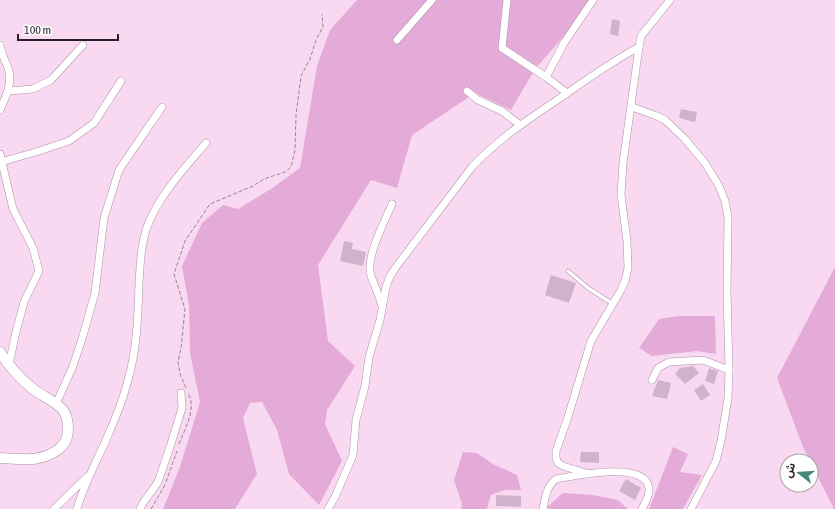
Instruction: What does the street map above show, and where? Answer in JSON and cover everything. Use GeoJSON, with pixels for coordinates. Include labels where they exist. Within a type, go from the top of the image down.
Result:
{"type":"FeatureCollection","features":[{"type":"Feature","properties":{"kind":"main road"},"geometry":{"type":"LineString","coordinates":[[0,352],[8,365],[19,377],[64,411],[68,424],[68,437],[62,446],[51,454],[38,459],[0,458]]}},
{"type":"Feature","properties":{"kind":"street"},"geometry":{"type":"LineString","coordinates":[[397,40],[432,0]]}},
{"type":"Feature","properties":{"kind":"street"},"geometry":{"type":"LineString","coordinates":[[508,0],[502,48],[546,77],[566,93]]}},
{"type":"Feature","properties":{"kind":"street"},"geometry":{"type":"LineString","coordinates":[[546,77],[564,43],[593,0]]}},
{"type":"Feature","properties":{"kind":"street"},"geometry":{"type":"LineString","coordinates":[[589,474],[558,463],[556,451],[591,342],[625,281],[628,268],[627,241],[621,195],[639,47],[641,36],[670,0]]}},
{"type":"Feature","properties":{"kind":"street"},"geometry":{"type":"LineString","coordinates":[[0,45],[1,53],[8,66],[10,79],[8,91],[0,110]]}},
{"type":"Feature","properties":{"kind":"street"},"geometry":{"type":"LineString","coordinates":[[8,91],[33,89],[51,80],[83,45]]}},
{"type":"Feature","properties":{"kind":"street"},"geometry":{"type":"LineString","coordinates":[[328,509],[353,455],[356,420],[365,386],[369,357],[383,310],[386,286],[390,276],[481,158],[520,125],[618,58],[639,47]]}},
{"type":"Feature","properties":{"kind":"street"},"geometry":{"type":"LineString","coordinates":[[8,365],[24,302],[38,270],[33,248],[13,210],[1,158],[39,151],[69,140],[94,123],[121,81]]}},
{"type":"Feature","properties":{"kind":"street"},"geometry":{"type":"LineString","coordinates":[[467,91],[478,100],[502,111],[520,125]]}},
{"type":"Feature","properties":{"kind":"street"},"geometry":{"type":"LineString","coordinates":[[56,404],[73,366],[93,301],[104,218],[119,170],[162,107]]}},
{"type":"Feature","properties":{"kind":"street"},"geometry":{"type":"LineString","coordinates":[[632,107],[665,120],[680,133],[712,173],[725,201],[728,217],[727,291],[730,370],[728,398],[716,461],[691,509]]}},
{"type":"Feature","properties":{"kind":"street"},"geometry":{"type":"LineString","coordinates":[[77,509],[89,475],[114,421],[129,380],[136,348],[141,258],[147,228],[157,205],[185,167],[206,143]]}},
{"type":"Feature","properties":{"kind":"street"},"geometry":{"type":"LineString","coordinates":[[383,310],[379,295],[371,276],[370,257],[392,204]]}},
{"type":"Feature","properties":{"kind":"street"},"geometry":{"type":"LineString","coordinates":[[652,380],[658,368],[669,362],[703,360],[730,370]]}},
{"type":"Feature","properties":{"kind":"street"},"geometry":{"type":"LineString","coordinates":[[140,509],[158,482],[182,408],[181,393]]}},
{"type":"Feature","properties":{"kind":"street"},"geometry":{"type":"LineString","coordinates":[[543,509],[548,488],[556,479],[607,472],[630,473],[640,476],[646,482],[649,488],[648,496],[642,509]]}},
{"type":"Feature","properties":{"kind":"street"},"geometry":{"type":"LineString","coordinates":[[54,509],[89,475]]}},
{"type":"Feature","properties":{"kind":"lane"},"geometry":{"type":"LineString","coordinates":[[568,271],[588,288],[613,304]]}},
{"type":"Feature","properties":{"kind":"path"},"geometry":{"type":"LineString","coordinates":[[178,444],[192,408],[192,400],[180,374],[178,362],[185,309],[174,274],[178,260],[185,241],[210,204],[253,186],[264,179],[285,172],[292,167],[295,150],[296,115],[301,76],[323,27],[322,14]]}},
{"type":"Feature","properties":{"kind":"path"},"geometry":{"type":"LineString","coordinates":[[151,509],[164,488],[176,451]]}},
{"type":"Feature","properties":{"kind":"shaded area"},"geometry":{"type":"Polygon","coordinates":[[[357,0],[596,0],[535,69],[511,110],[475,93],[412,135],[397,188],[371,180],[318,265],[328,341],[355,366],[327,410],[325,424],[342,461],[319,505],[289,474],[277,430],[262,402],[250,403],[243,418],[257,474],[235,509],[163,509],[180,467],[200,402],[190,353],[189,305],[182,266],[202,223],[223,205],[238,209],[271,189],[300,168],[317,66],[330,30],[357,0]]]}},
{"type":"Feature","properties":{"kind":"shaded area"},"geometry":{"type":"Polygon","coordinates":[[[835,267],[835,509],[819,479],[819,453],[806,453],[777,378],[835,267]]]}},
{"type":"Feature","properties":{"kind":"shaded area"},"geometry":{"type":"Polygon","coordinates":[[[679,316],[715,316],[716,354],[697,351],[652,356],[639,348],[659,319],[679,316]]]}},
{"type":"Feature","properties":{"kind":"shaded area"},"geometry":{"type":"Polygon","coordinates":[[[673,447],[688,454],[680,472],[702,475],[683,509],[649,509],[673,447]]]}},
{"type":"Feature","properties":{"kind":"shaded area"},"geometry":{"type":"Polygon","coordinates":[[[463,452],[477,453],[493,464],[517,475],[521,490],[504,490],[491,495],[487,509],[461,509],[462,504],[454,480],[463,452]]]}},
{"type":"Feature","properties":{"kind":"shaded area"},"geometry":{"type":"Polygon","coordinates":[[[563,493],[593,495],[618,500],[628,509],[549,509],[547,507],[563,493]]]}},
{"type":"Feature","properties":{"kind":"building"},"geometry":{"type":"Polygon","coordinates":[[[612,19],[620,21],[618,36],[610,34],[612,19]]]}},
{"type":"Feature","properties":{"kind":"building"},"geometry":{"type":"Polygon","coordinates":[[[681,109],[697,112],[695,122],[679,118],[681,109]]]}},
{"type":"Feature","properties":{"kind":"building"},"geometry":{"type":"Polygon","coordinates":[[[344,241],[353,243],[352,249],[366,252],[363,266],[340,261],[344,241]]]}},
{"type":"Feature","properties":{"kind":"building"},"geometry":{"type":"Polygon","coordinates":[[[551,275],[576,283],[569,303],[545,295],[551,275]]]}},
{"type":"Feature","properties":{"kind":"building"},"geometry":{"type":"Polygon","coordinates":[[[693,366],[699,373],[685,384],[675,374],[680,368],[693,366]]]}},
{"type":"Feature","properties":{"kind":"building"},"geometry":{"type":"Polygon","coordinates":[[[709,368],[718,371],[714,384],[705,381],[709,368]]]}},
{"type":"Feature","properties":{"kind":"building"},"geometry":{"type":"Polygon","coordinates":[[[658,380],[671,383],[667,399],[652,396],[658,380]]]}},
{"type":"Feature","properties":{"kind":"building"},"geometry":{"type":"Polygon","coordinates":[[[703,384],[710,395],[701,401],[694,390],[703,384]]]}},
{"type":"Feature","properties":{"kind":"building"},"geometry":{"type":"Polygon","coordinates":[[[581,452],[599,452],[599,463],[580,462],[581,452]]]}},
{"type":"Feature","properties":{"kind":"building"},"geometry":{"type":"Polygon","coordinates":[[[626,479],[641,488],[635,500],[619,491],[626,479]]]}},
{"type":"Feature","properties":{"kind":"building"},"geometry":{"type":"Polygon","coordinates":[[[496,495],[521,496],[521,507],[496,506],[496,495]]]}}]}
